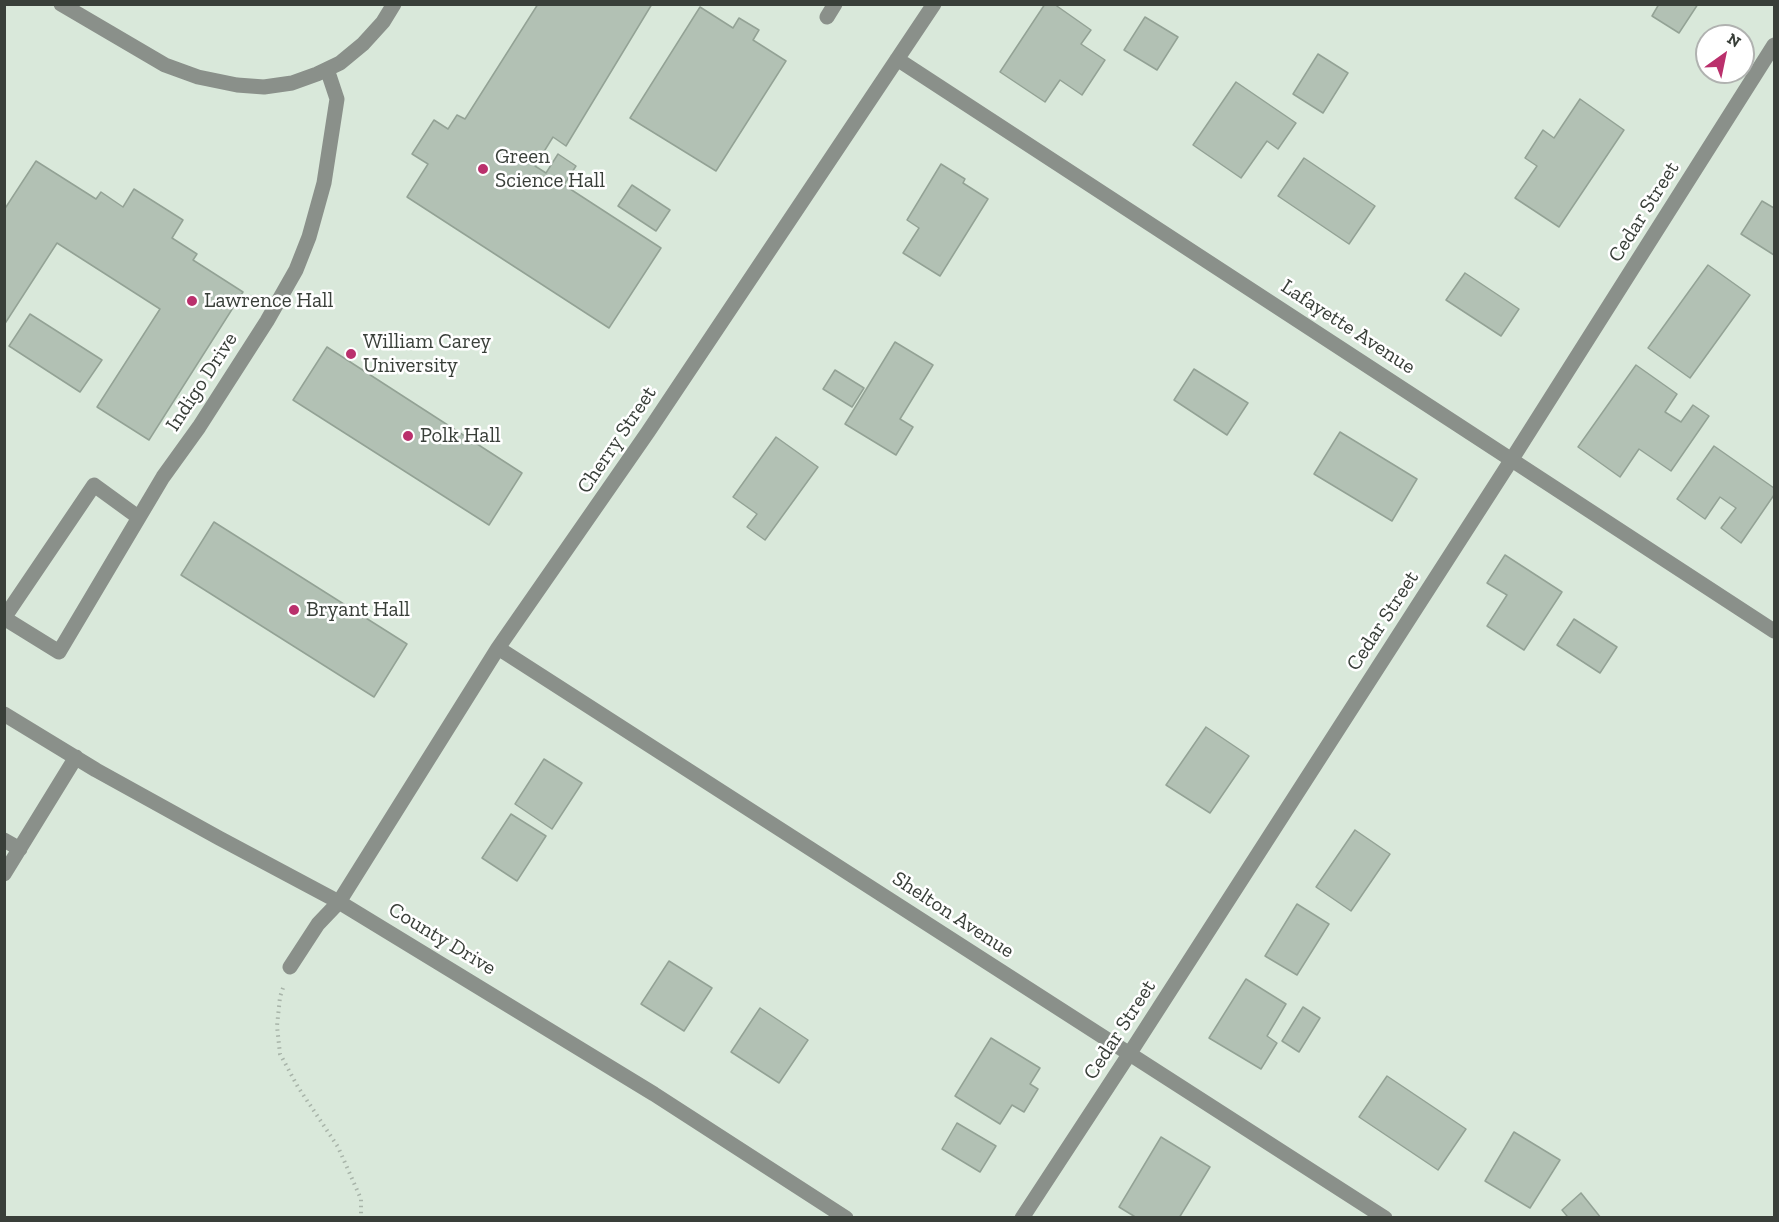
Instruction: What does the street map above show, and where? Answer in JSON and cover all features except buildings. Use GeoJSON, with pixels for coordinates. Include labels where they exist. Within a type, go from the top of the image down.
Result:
{"type":"FeatureCollection","features":[{"type":"Feature","properties":{"kind":"street"},"geometry":{"type":"LineString","coordinates":[[61,4],[165,65],[198,77],[237,85],[264,87],[292,83],[340,63],[363,44],[383,22],[394,4]]}},
{"type":"Feature","properties":{"kind":"street","name":"Cherry Street"},"geometry":{"type":"LineString","coordinates":[[290,967],[318,924],[339,902],[498,648],[648,432],[934,4]]}},
{"type":"Feature","properties":{"kind":"street","name":"Cedar Street"},"geometry":{"type":"LineString","coordinates":[[1022,1218],[1512,459],[1774,45]]}},
{"type":"Feature","properties":{"kind":"street","name":"Lafayette Avenue"},"geometry":{"type":"LineString","coordinates":[[897,59],[1774,631]]}},
{"type":"Feature","properties":{"kind":"street","name":"Indigo Drive"},"geometry":{"type":"LineString","coordinates":[[4,618],[59,652],[163,477],[199,427],[267,321],[296,270],[309,237],[324,183],[337,99],[327,69]]}},
{"type":"Feature","properties":{"kind":"street"},"geometry":{"type":"LineString","coordinates":[[4,618],[94,485],[138,518]]}},
{"type":"Feature","properties":{"kind":"street","name":"Shelton Avenue"},"geometry":{"type":"LineString","coordinates":[[498,648],[1385,1218]]}},
{"type":"Feature","properties":{"kind":"street","name":"County Drive"},"geometry":{"type":"LineString","coordinates":[[4,714],[219,838],[339,902],[654,1094],[846,1218]]}},
{"type":"Feature","properties":{"kind":"street"},"geometry":{"type":"LineString","coordinates":[[4,874],[76,757]]}},
{"type":"Feature","properties":{"kind":"street"},"geometry":{"type":"LineString","coordinates":[[4,840],[20,849]]}},
{"type":"Feature","properties":{"kind":"path"},"geometry":{"type":"LineString","coordinates":[[290,967],[280,997],[277,1026],[280,1054],[298,1087],[338,1148],[361,1199],[361,1218]]}},
{"type":"Feature","properties":{"kind":"place","name":"Green Science Hall"},"geometry":{"type":"Point","coordinates":[483,169]}},
{"type":"Feature","properties":{"kind":"place","name":"Lawrence Hall"},"geometry":{"type":"Point","coordinates":[192,301]}},
{"type":"Feature","properties":{"kind":"place","name":"William Carey University"},"geometry":{"type":"Point","coordinates":[351,354]}},
{"type":"Feature","properties":{"kind":"place","name":"Polk Hall"},"geometry":{"type":"Point","coordinates":[408,436]}},
{"type":"Feature","properties":{"kind":"place","name":"Bryant Hall"},"geometry":{"type":"Point","coordinates":[294,610]}}]}
